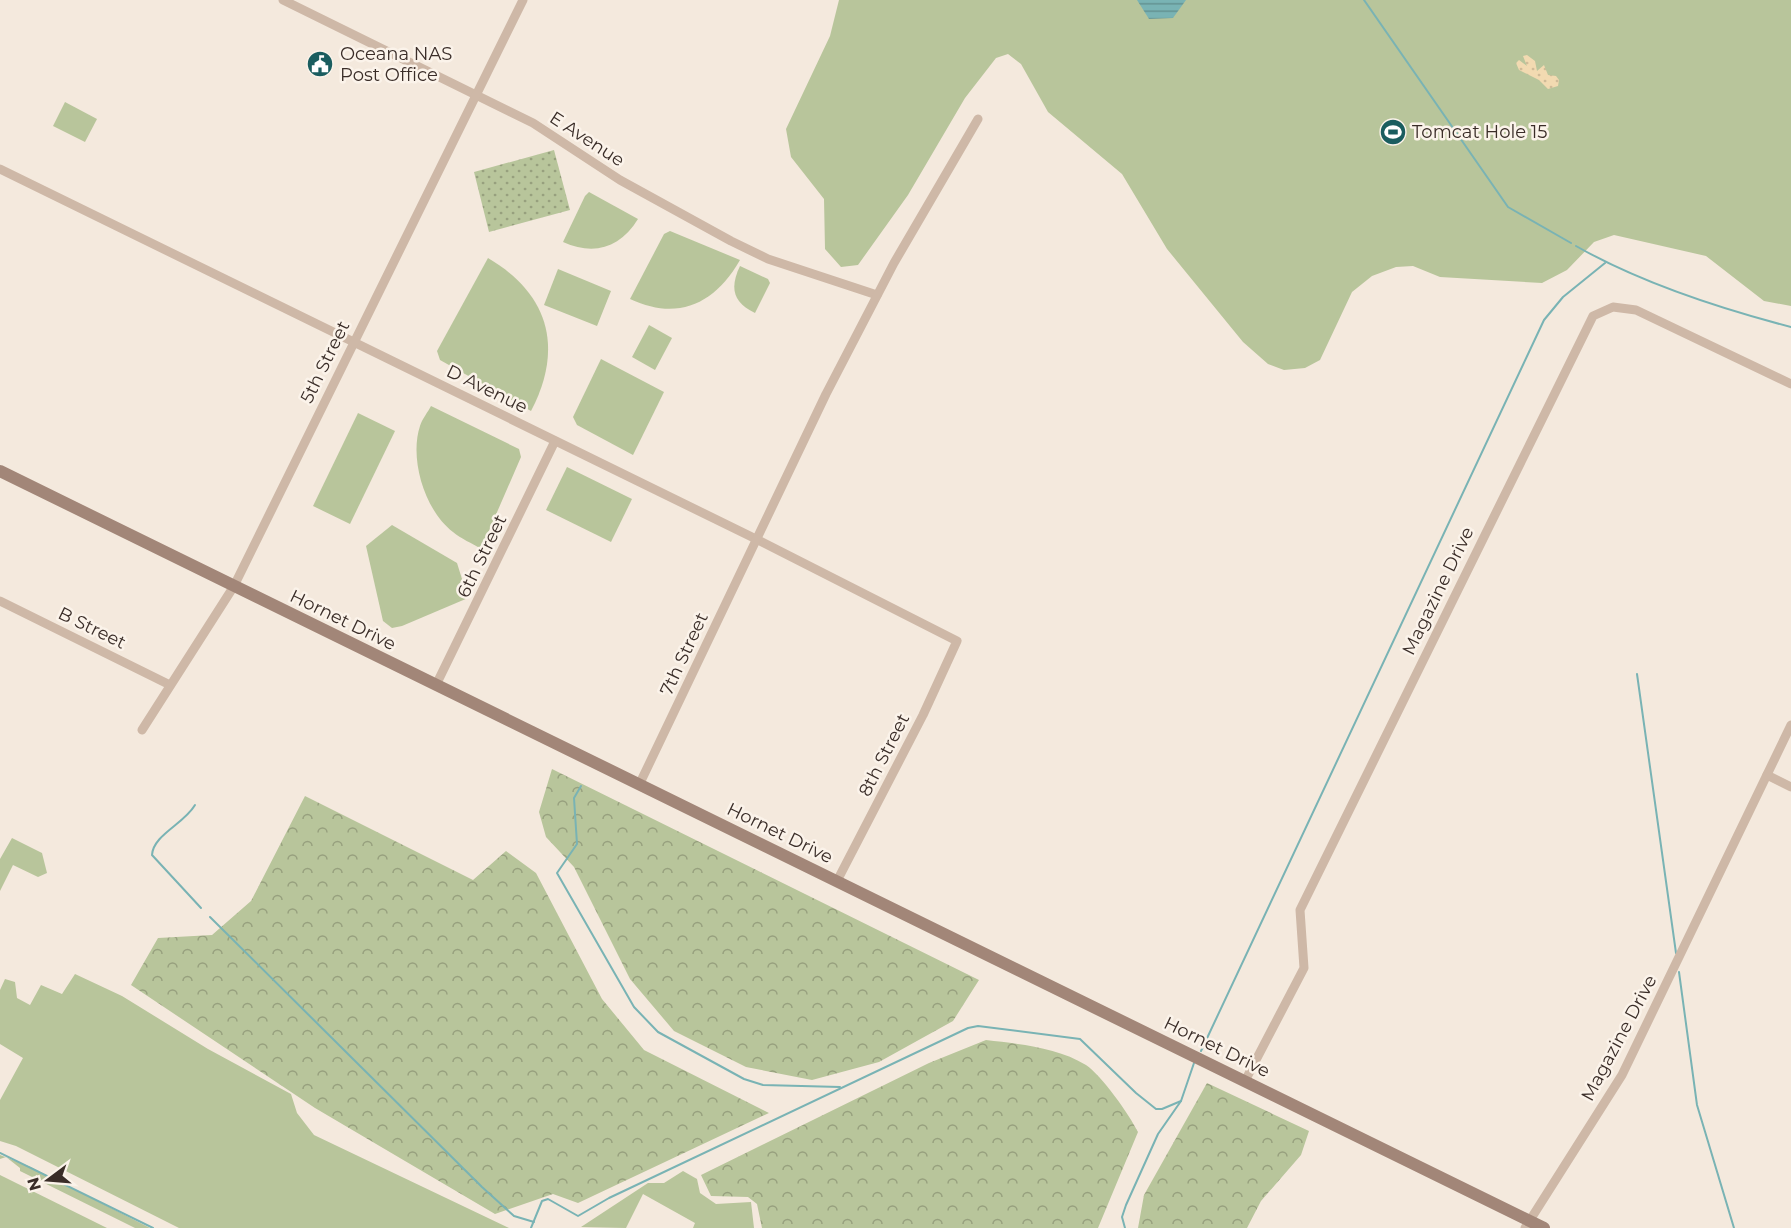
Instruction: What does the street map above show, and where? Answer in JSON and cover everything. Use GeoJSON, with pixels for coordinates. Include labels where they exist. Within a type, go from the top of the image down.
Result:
{"type":"FeatureCollection","features":[{"type":"Feature","properties":{"kind":"main road","name":"Hornet Drive"},"geometry":{"type":"LineString","coordinates":[[0,471],[1245,1081],[1528,1225],[1544,1228]]}},
{"type":"Feature","properties":{"kind":"street","name":"E Avenue"},"geometry":{"type":"LineString","coordinates":[[283,0],[533,123],[620,180],[731,241],[768,259],[877,295]]}},
{"type":"Feature","properties":{"kind":"street","name":"5th Street"},"geometry":{"type":"LineString","coordinates":[[142,730],[234,586],[523,0]]}},
{"type":"Feature","properties":{"kind":"street","name":"7th Street"},"geometry":{"type":"LineString","coordinates":[[640,783],[756,539],[877,295],[978,119]]}},
{"type":"Feature","properties":{"kind":"street","name":"D Avenue"},"geometry":{"type":"LineString","coordinates":[[0,169],[355,341],[957,641]]}},
{"type":"Feature","properties":{"kind":"street","name":"Magazine Drive"},"geometry":{"type":"LineString","coordinates":[[1245,1081],[1304,968],[1300,910],[1593,316],[1613,307],[1636,310],[1791,384]]}},
{"type":"Feature","properties":{"kind":"street","name":"6th Street"},"geometry":{"type":"LineString","coordinates":[[436,685],[555,441]]}},
{"type":"Feature","properties":{"kind":"street","name":"B Street"},"geometry":{"type":"LineString","coordinates":[[0,601],[170,685]]}},
{"type":"Feature","properties":{"kind":"street","name":"8th Street"},"geometry":{"type":"LineString","coordinates":[[837,881],[923,715],[957,641]]}},
{"type":"Feature","properties":{"kind":"street","name":"Magazine Drive"},"geometry":{"type":"LineString","coordinates":[[1528,1225],[1622,1075],[1791,726]]}},
{"type":"Feature","properties":{"kind":"street"},"geometry":{"type":"LineString","coordinates":[[1767,775],[1791,787]]}},
{"type":"Feature","properties":{"kind":"green space"},"geometry":{"type":"Polygon","coordinates":[[[839,0],[1791,0],[1791,306],[1764,301],[1706,256],[1614,235],[1594,242],[1567,270],[1542,283],[1440,277],[1413,266],[1396,267],[1372,276],[1352,292],[1320,360],[1305,368],[1284,370],[1268,364],[1243,342],[1167,249],[1122,174],[1048,112],[1021,64],[1008,54],[996,58],[965,98],[908,195],[858,265],[841,267],[825,249],[824,199],[791,157],[786,129],[830,36],[839,0]]]}},
{"type":"Feature","properties":{"kind":"green space"},"geometry":{"type":"Polygon","coordinates":[[[65,102],[97,119],[85,142],[53,126],[65,102]]]}},
{"type":"Feature","properties":{"kind":"green space"},"geometry":{"type":"Polygon","coordinates":[[[554,150],[570,210],[489,232],[474,172],[554,150]]]}},
{"type":"Feature","properties":{"kind":"green space"},"geometry":{"type":"Polygon","coordinates":[[[589,192],[638,219],[631,229],[615,243],[596,249],[563,242],[589,192]]]}},
{"type":"Feature","properties":{"kind":"green space"},"geometry":{"type":"Polygon","coordinates":[[[670,231],[740,260],[718,288],[693,305],[663,309],[630,299],[664,234],[670,231]]]}},
{"type":"Feature","properties":{"kind":"green space"},"geometry":{"type":"Polygon","coordinates":[[[488,258],[509,272],[525,288],[545,324],[548,344],[547,366],[531,411],[440,360],[437,351],[488,258]]]}},
{"type":"Feature","properties":{"kind":"green space"},"geometry":{"type":"Polygon","coordinates":[[[740,266],[768,279],[770,283],[755,313],[742,304],[735,293],[735,281],[740,266]]]}},
{"type":"Feature","properties":{"kind":"green space"},"geometry":{"type":"Polygon","coordinates":[[[558,269],[611,291],[597,326],[544,305],[558,269]]]}},
{"type":"Feature","properties":{"kind":"green space"},"geometry":{"type":"Polygon","coordinates":[[[649,325],[672,338],[655,370],[632,357],[649,325]]]}},
{"type":"Feature","properties":{"kind":"green space"},"geometry":{"type":"Polygon","coordinates":[[[601,359],[664,392],[633,455],[577,425],[573,417],[601,359]]]}},
{"type":"Feature","properties":{"kind":"green space"},"geometry":{"type":"Polygon","coordinates":[[[431,406],[519,449],[521,457],[481,549],[443,523],[427,498],[422,484],[418,469],[417,439],[421,423],[431,406]]]}},
{"type":"Feature","properties":{"kind":"green space"},"geometry":{"type":"Polygon","coordinates":[[[358,413],[395,431],[350,524],[313,506],[358,413]]]}},
{"type":"Feature","properties":{"kind":"green space"},"geometry":{"type":"Polygon","coordinates":[[[567,467],[632,499],[611,542],[546,510],[567,467]]]}},
{"type":"Feature","properties":{"kind":"green space"},"geometry":{"type":"Polygon","coordinates":[[[392,525],[457,563],[468,598],[402,626],[392,628],[383,621],[366,546],[392,525]]]}},
{"type":"Feature","properties":{"kind":"green space"},"geometry":{"type":"Polygon","coordinates":[[[552,769],[979,980],[953,1021],[879,1062],[812,1080],[746,1067],[674,1031],[630,979],[574,867],[546,837],[539,812],[552,769]]]}},
{"type":"Feature","properties":{"kind":"green space"},"geometry":{"type":"Polygon","coordinates":[[[305,796],[473,880],[506,851],[536,873],[602,999],[644,1050],[769,1113],[578,1203],[553,1194],[495,1214],[315,1108],[131,985],[158,938],[212,935],[251,901],[305,796]]]}},
{"type":"Feature","properties":{"kind":"green space"},"geometry":{"type":"Polygon","coordinates":[[[12,838],[42,853],[47,873],[38,877],[13,865],[0,891],[0,859],[12,838]]]}},
{"type":"Feature","properties":{"kind":"green space"},"geometry":{"type":"Polygon","coordinates":[[[75,974],[122,996],[208,1049],[291,1094],[297,1113],[314,1135],[509,1228],[179,1228],[16,1146],[0,1141],[0,1100],[23,1058],[0,1044],[0,990],[5,979],[15,982],[17,998],[30,1005],[41,985],[62,994],[75,974]]]}},
{"type":"Feature","properties":{"kind":"green space"},"geometry":{"type":"Polygon","coordinates":[[[986,1040],[1050,1050],[1086,1065],[1107,1086],[1134,1124],[1138,1132],[1098,1228],[762,1228],[757,1204],[748,1197],[711,1196],[701,1175],[929,1063],[986,1040]]]}},
{"type":"Feature","properties":{"kind":"green space"},"geometry":{"type":"Polygon","coordinates":[[[1207,1083],[1309,1131],[1301,1155],[1261,1201],[1247,1228],[1138,1228],[1144,1195],[1207,1083]]]}},
{"type":"Feature","properties":{"kind":"green space"},"geometry":{"type":"Polygon","coordinates":[[[7,1158],[31,1167],[150,1228],[135,1228],[20,1171],[20,1168],[7,1158]]]}},
{"type":"Feature","properties":{"kind":"green space"},"geometry":{"type":"Polygon","coordinates":[[[683,1171],[697,1179],[700,1193],[716,1204],[751,1202],[754,1228],[693,1228],[695,1223],[643,1194],[626,1228],[581,1227],[648,1183],[664,1183],[683,1171]]]}},
{"type":"Feature","properties":{"kind":"green space"},"geometry":{"type":"Polygon","coordinates":[[[0,1175],[107,1228],[0,1228],[0,1175]]]}},
{"type":"Feature","properties":{"kind":"sand"},"geometry":{"type":"Polygon","coordinates":[[[1527,55],[1535,61],[1537,71],[1544,65],[1548,75],[1556,76],[1559,80],[1558,86],[1548,89],[1539,80],[1519,70],[1516,63],[1519,60],[1527,66],[1523,56],[1527,55]]]}},
{"type":"Feature","properties":{"kind":"water"},"geometry":{"type":"Polygon","coordinates":[[[1137,0],[1186,0],[1173,18],[1149,19],[1137,0]]]}},
{"type":"Feature","properties":{"kind":"waterway"},"geometry":{"type":"LineString","coordinates":[[1364,0],[1508,207],[1571,243]]}},
{"type":"Feature","properties":{"kind":"waterway"},"geometry":{"type":"LineString","coordinates":[[1576,246],[1653,283],[1736,312],[1791,327]]}},
{"type":"Feature","properties":{"kind":"waterway"},"geometry":{"type":"LineString","coordinates":[[1201,1051],[1544,320],[1563,297],[1605,263]]}},
{"type":"Feature","properties":{"kind":"waterway"},"geometry":{"type":"LineString","coordinates":[[1637,674],[1676,953]]}},
{"type":"Feature","properties":{"kind":"waterway"},"geometry":{"type":"LineString","coordinates":[[581,786],[574,798],[577,844],[557,873],[634,1007],[658,1032],[744,1079],[763,1085],[840,1087]]}},
{"type":"Feature","properties":{"kind":"waterway"},"geometry":{"type":"LineString","coordinates":[[195,805],[184,818],[163,835],[152,855],[201,908]]}},
{"type":"Feature","properties":{"kind":"waterway"},"geometry":{"type":"LineString","coordinates":[[210,917],[482,1187],[514,1216],[534,1222]]}},
{"type":"Feature","properties":{"kind":"waterway"},"geometry":{"type":"LineString","coordinates":[[1679,972],[1697,1105],[1734,1228]]}},
{"type":"Feature","properties":{"kind":"waterway"},"geometry":{"type":"LineString","coordinates":[[531,1228],[542,1201],[548,1199],[578,1216],[609,1198],[968,1028],[978,1026],[1080,1039],[1156,1109],[1162,1109],[1181,1101]]}},
{"type":"Feature","properties":{"kind":"waterway"},"geometry":{"type":"LineString","coordinates":[[1125,1228],[1122,1217],[1126,1205],[1158,1134],[1181,1101],[1194,1063]]}},
{"type":"Feature","properties":{"kind":"waterway"},"geometry":{"type":"LineString","coordinates":[[0,1153],[153,1228]]}},
{"type":"Feature","properties":{"kind":"place","name":"Oceana NAS Post Office"},"geometry":{"type":"Point","coordinates":[320,64]}},
{"type":"Feature","properties":{"kind":"place","name":"Tomcat Hole 15"},"geometry":{"type":"Point","coordinates":[1393,132]}}]}
